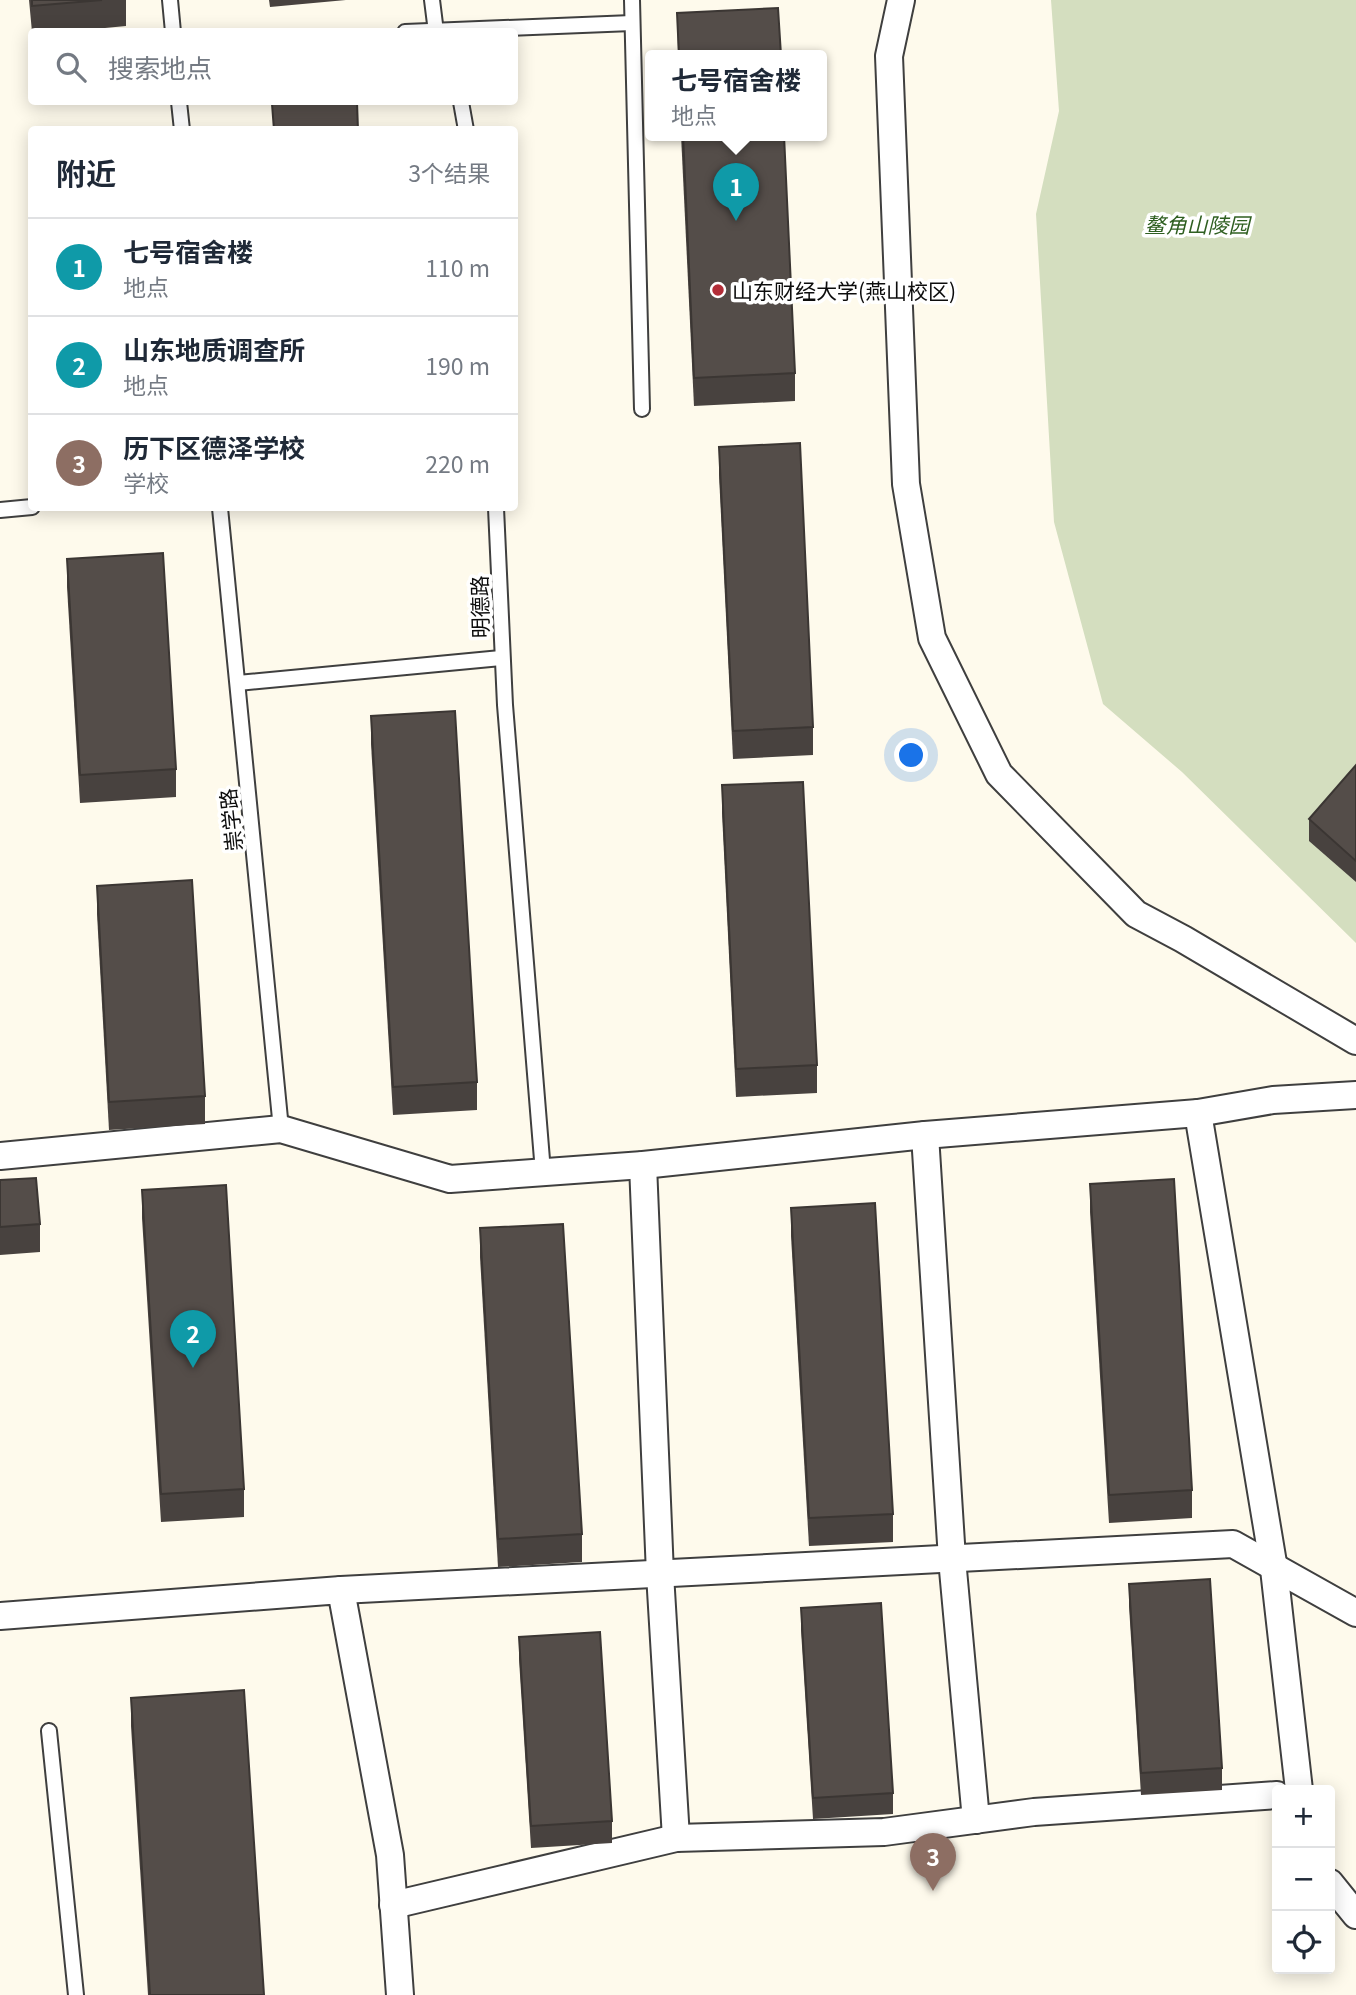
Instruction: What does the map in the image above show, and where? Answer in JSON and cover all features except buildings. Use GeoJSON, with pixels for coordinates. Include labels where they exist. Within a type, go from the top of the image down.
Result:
{"type":"FeatureCollection","features":[{"type":"Feature","properties":{"kind":"street"},"geometry":{"type":"LineString","coordinates":[[901,0],[889,56],[906,484],[932,638],[999,774],[1136,914],[1356,1041]]}},
{"type":"Feature","properties":{"kind":"street"},"geometry":{"type":"LineString","coordinates":[[0,1156],[281,1129],[450,1179],[643,1165],[925,1135],[1198,1114],[1273,1100],[1356,1095]]}},
{"type":"Feature","properties":{"kind":"street"},"geometry":{"type":"LineString","coordinates":[[1198,1114],[1274,1569],[1298,1785]]}},
{"type":"Feature","properties":{"kind":"street"},"geometry":{"type":"LineString","coordinates":[[925,1135],[952,1559],[976,1820]]}},
{"type":"Feature","properties":{"kind":"street"},"geometry":{"type":"LineString","coordinates":[[643,1165],[660,1574],[676,1839]]}},
{"type":"Feature","properties":{"kind":"street"},"geometry":{"type":"LineString","coordinates":[[0,1616],[341,1590],[1233,1544],[1356,1613]]}},
{"type":"Feature","properties":{"kind":"street"},"geometry":{"type":"LineString","coordinates":[[341,1590],[390,1855],[400,1995]]}},
{"type":"Feature","properties":{"kind":"street"},"geometry":{"type":"LineString","coordinates":[[393,1905],[676,1839],[884,1832],[1034,1812],[1272,1795]]}},
{"type":"Feature","properties":{"kind":"street"},"geometry":{"type":"LineString","coordinates":[[1335,1889],[1356,1915]]}},
{"type":"Feature","properties":{"kind":"lane"},"geometry":{"type":"LineString","coordinates":[[170,0],[173,28]]}},
{"type":"Feature","properties":{"kind":"lane"},"geometry":{"type":"LineString","coordinates":[[432,0],[436,28]]}},
{"type":"Feature","properties":{"kind":"lane"},"geometry":{"type":"LineString","coordinates":[[632,0],[642,408]]}},
{"type":"Feature","properties":{"kind":"lane"},"geometry":{"type":"LineString","coordinates":[[510,28],[632,23]]}},
{"type":"Feature","properties":{"kind":"lane"},"geometry":{"type":"LineString","coordinates":[[179,105],[182,126]]}},
{"type":"Feature","properties":{"kind":"lane"},"geometry":{"type":"LineString","coordinates":[[462,105],[465,126]]}},
{"type":"Feature","properties":{"kind":"lane"},"geometry":{"type":"LineString","coordinates":[[0,510],[28,508]]}},
{"type":"Feature","properties":{"kind":"lane","name":"崇学路"},"geometry":{"type":"LineString","coordinates":[[220,511],[281,1129]]}},
{"type":"Feature","properties":{"kind":"lane","name":"明德路"},"geometry":{"type":"LineString","coordinates":[[495,511],[501,658],[543,1172]]}},
{"type":"Feature","properties":{"kind":"lane"},"geometry":{"type":"LineString","coordinates":[[238,683],[501,658]]}},
{"type":"Feature","properties":{"kind":"lane"},"geometry":{"type":"LineString","coordinates":[[49,1731],[76,1995]]}},
{"type":"Feature","properties":{"kind":"green space","name":"鳌角山陵园"},"geometry":{"type":"Polygon","coordinates":[[[1051,0],[1356,0],[1356,943],[1182,772],[1103,704],[1054,522],[1036,214],[1059,111],[1051,0]]]}},
{"type":"Feature","properties":{"kind":"place","name":"七号宿舍楼"},"geometry":{"type":"Point","coordinates":[736,221]}},
{"type":"Feature","properties":{"kind":"place","name":"山东财经大学(燕山校区)"},"geometry":{"type":"Point","coordinates":[718,290]}},
{"type":"Feature","properties":{"kind":"place","name":"山东地质调查所"},"geometry":{"type":"Point","coordinates":[193,1368]}},
{"type":"Feature","properties":{"kind":"place","name":"历下区德泽学校"},"geometry":{"type":"Point","coordinates":[933,1891]}}]}
